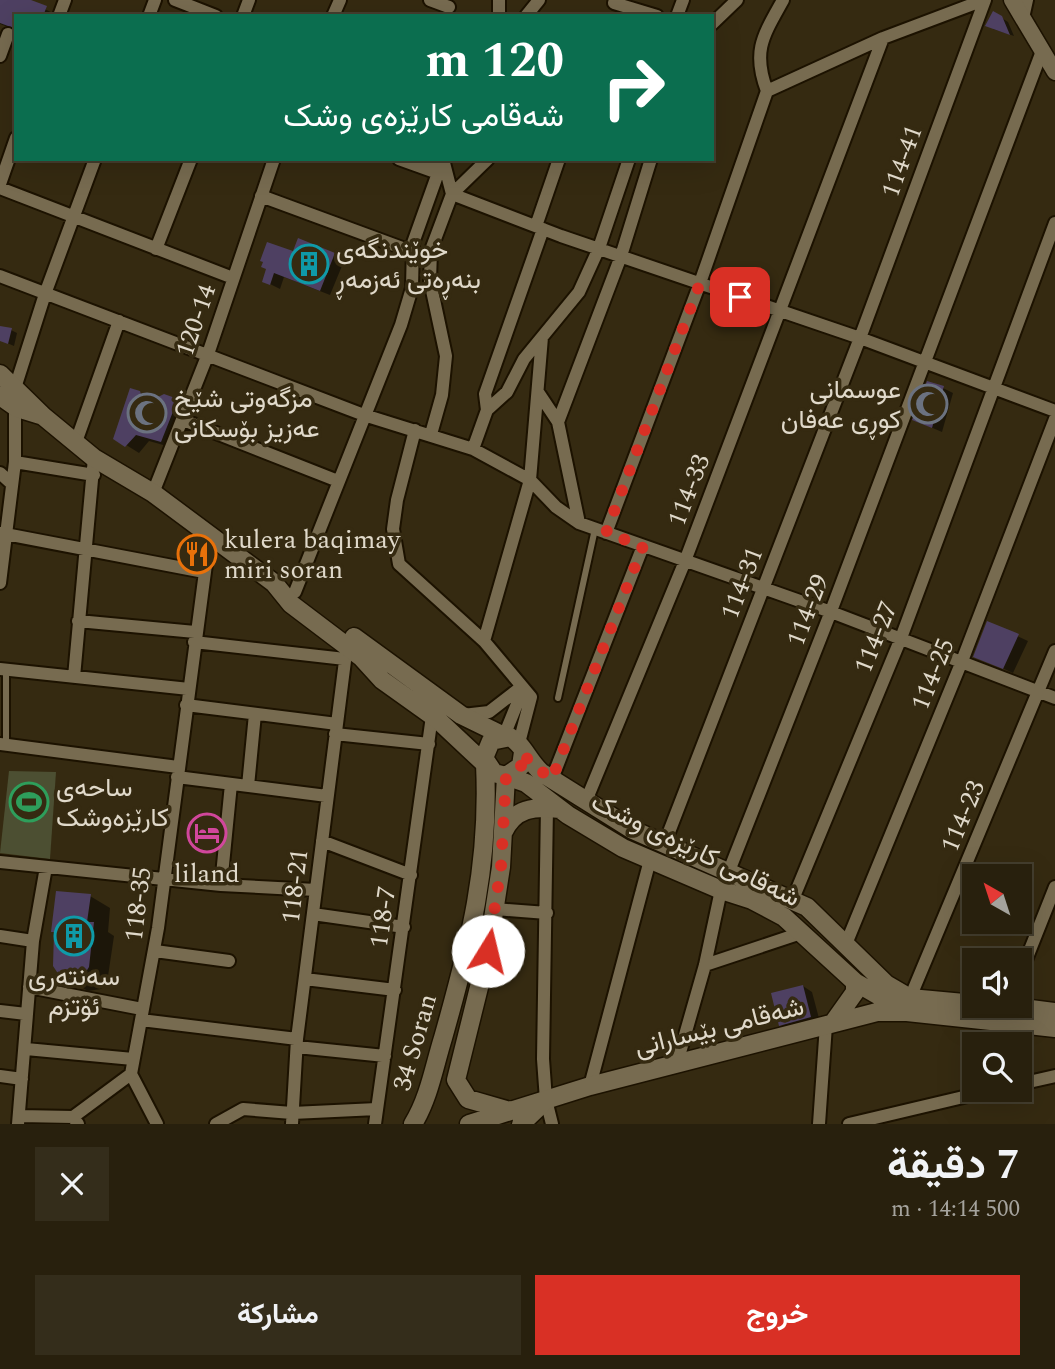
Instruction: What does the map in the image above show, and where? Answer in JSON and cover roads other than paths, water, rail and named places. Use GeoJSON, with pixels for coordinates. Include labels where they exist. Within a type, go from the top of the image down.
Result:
{"type":"FeatureCollection","features":[{"type":"Feature","properties":{"kind":"main road","name":"شەقامی کارێزەی وشک"},"geometry":{"type":"LineString","coordinates":[[0,374],[17,408],[43,416]]}},
{"type":"Feature","properties":{"kind":"main road","name":"شەقامی کارێزەی وشک"},"geometry":{"type":"LineString","coordinates":[[7,392],[76,442],[94,466],[153,493],[210,534],[274,583],[291,604],[361,657],[376,663],[461,715],[515,744],[530,763],[552,779],[664,845],[807,907],[908,1005],[962,1004]]}},
{"type":"Feature","properties":{"kind":"main road","name":"شەقامی کارێزەی وشک"},"geometry":{"type":"LineString","coordinates":[[274,583],[295,592],[376,663],[382,680],[432,716],[485,764]]}},
{"type":"Feature","properties":{"kind":"main road"},"geometry":{"type":"LineString","coordinates":[[515,744],[521,766],[506,776],[494,773],[485,764],[486,746],[515,744]]}},
{"type":"Feature","properties":{"kind":"main road","name":"34 Soran"},"geometry":{"type":"LineString","coordinates":[[413,1124],[423,1108],[482,881],[488,818],[485,764]]}},
{"type":"Feature","properties":{"kind":"main road","name":"شەقامی کارێزەی وشک"},"geometry":{"type":"LineString","coordinates":[[506,776],[526,783],[553,808],[623,848],[721,890],[752,900],[804,932],[855,982],[908,1005],[1055,1028]]}},
{"type":"Feature","properties":{"kind":"main road","name":"34 Soran"},"geometry":{"type":"LineString","coordinates":[[506,776],[495,909],[488,951],[456,1080],[459,1089],[468,1099],[516,1118]]}},
{"type":"Feature","properties":{"kind":"main road"},"geometry":{"type":"LineString","coordinates":[[502,836],[509,820],[520,810],[553,808]]}},
{"type":"Feature","properties":{"kind":"main road"},"geometry":{"type":"LineString","coordinates":[[830,1024],[855,992],[855,982]]}},
{"type":"Feature","properties":{"kind":"main road","name":"شەقامی بێسارانی"},"geometry":{"type":"LineString","coordinates":[[469,1124],[516,1118],[546,1100],[590,1086],[908,1005]]}},
{"type":"Feature","properties":{"kind":"main road"},"geometry":{"type":"LineString","coordinates":[[1032,1009],[1055,1012]]}},
{"type":"Feature","properties":{"kind":"main road"},"geometry":{"type":"LineString","coordinates":[[441,1043],[463,1045]]}},
{"type":"Feature","properties":{"kind":"street"},"geometry":{"type":"LineString","coordinates":[[175,0],[211,14]]}},
{"type":"Feature","properties":{"kind":"street"},"geometry":{"type":"LineString","coordinates":[[429,0],[449,8]]}},
{"type":"Feature","properties":{"kind":"street"},"geometry":{"type":"LineString","coordinates":[[528,14],[539,0]]}},
{"type":"Feature","properties":{"kind":"street"},"geometry":{"type":"LineString","coordinates":[[714,22],[737,0]]}},
{"type":"Feature","properties":{"kind":"street"},"geometry":{"type":"LineString","coordinates":[[600,531],[700,283],[767,91],[758,66],[764,33],[783,0]]}},
{"type":"Feature","properties":{"kind":"street"},"geometry":{"type":"LineString","coordinates":[[767,91],[883,38],[984,0]]}},
{"type":"Feature","properties":{"kind":"street","name":"114-41"},"geometry":{"type":"LineString","coordinates":[[860,338],[984,0]]}},
{"type":"Feature","properties":{"kind":"street"},"geometry":{"type":"LineString","coordinates":[[1012,0],[1055,72]]}},
{"type":"Feature","properties":{"kind":"street"},"geometry":{"type":"LineString","coordinates":[[1023,18],[1027,0]]}},
{"type":"Feature","properties":{"kind":"street"},"geometry":{"type":"LineString","coordinates":[[615,1],[651,14]]}},
{"type":"Feature","properties":{"kind":"street"},"geometry":{"type":"LineString","coordinates":[[0,56],[8,34]]}},
{"type":"Feature","properties":{"kind":"street","name":"114-33"},"geometry":{"type":"LineString","coordinates":[[586,801],[685,561],[883,38]]}},
{"type":"Feature","properties":{"kind":"street","name":"114-29"},"geometry":{"type":"LineString","coordinates":[[729,871],[831,612],[1042,51]]}},
{"type":"Feature","properties":{"kind":"street"},"geometry":{"type":"LineString","coordinates":[[14,144],[0,186],[233,278]]}},
{"type":"Feature","properties":{"kind":"street"},"geometry":{"type":"LineString","coordinates":[[7,392],[94,161]]}},
{"type":"Feature","properties":{"kind":"street"},"geometry":{"type":"LineString","coordinates":[[156,248],[190,161]]}},
{"type":"Feature","properties":{"kind":"street","name":"120-14"},"geometry":{"type":"LineString","coordinates":[[153,493],[208,354],[273,161]]}},
{"type":"Feature","properties":{"kind":"street"},"geometry":{"type":"LineString","coordinates":[[403,161],[437,179]]}},
{"type":"Feature","properties":{"kind":"street"},"geometry":{"type":"LineString","coordinates":[[295,592],[412,288],[413,243],[437,179],[429,161]]}},
{"type":"Feature","properties":{"kind":"street"},"geometry":{"type":"LineString","coordinates":[[444,161],[452,194]]}},
{"type":"Feature","properties":{"kind":"street"},"geometry":{"type":"LineString","coordinates":[[430,434],[442,395],[446,356],[430,281],[430,250],[452,194],[486,161]]}},
{"type":"Feature","properties":{"kind":"street"},"geometry":{"type":"LineString","coordinates":[[473,449],[487,410],[485,394],[558,161]]}},
{"type":"Feature","properties":{"kind":"street"},"geometry":{"type":"LineString","coordinates":[[487,410],[507,392],[524,359],[579,292],[598,248],[628,161]]}},
{"type":"Feature","properties":{"kind":"street"},"geometry":{"type":"LineString","coordinates":[[558,422],[621,256],[650,161]]}},
{"type":"Feature","properties":{"kind":"street"},"geometry":{"type":"LineString","coordinates":[[452,194],[598,248],[860,338],[1055,411]]}},
{"type":"Feature","properties":{"kind":"street"},"geometry":{"type":"LineString","coordinates":[[261,196],[413,252]]}},
{"type":"Feature","properties":{"kind":"street","name":"114-27"},"geometry":{"type":"LineString","coordinates":[[793,899],[901,638],[1055,223]]}},
{"type":"Feature","properties":{"kind":"street"},"geometry":{"type":"LineString","coordinates":[[0,276],[364,415],[473,449],[530,480],[556,507],[579,523],[831,612],[1055,698]]}},
{"type":"Feature","properties":{"kind":"street"},"geometry":{"type":"LineString","coordinates":[[76,442],[119,321]]}},
{"type":"Feature","properties":{"kind":"street"},"geometry":{"type":"LineString","coordinates":[[484,641],[530,480],[542,337]]}},
{"type":"Feature","properties":{"kind":"street","name":"114-31"},"geometry":{"type":"LineString","coordinates":[[664,845],[860,338]]}},
{"type":"Feature","properties":{"kind":"street"},"geometry":{"type":"LineString","coordinates":[[153,493],[208,354]]}},
{"type":"Feature","properties":{"kind":"street"},"geometry":{"type":"LineString","coordinates":[[537,392],[558,422],[579,523]]}},
{"type":"Feature","properties":{"kind":"street"},"geometry":{"type":"LineString","coordinates":[[0,583],[3,535],[15,462],[17,408]]}},
{"type":"Feature","properties":{"kind":"street","name":"114-25"},"geometry":{"type":"LineString","coordinates":[[846,944],[962,661],[1055,419]]}},
{"type":"Feature","properties":{"kind":"street"},"geometry":{"type":"LineString","coordinates":[[183,420],[338,481]]}},
{"type":"Feature","properties":{"kind":"street"},"geometry":{"type":"LineString","coordinates":[[415,430],[397,500],[394,547],[399,564],[484,641],[531,697],[515,744]]}},
{"type":"Feature","properties":{"kind":"street"},"geometry":{"type":"LineString","coordinates":[[15,462],[94,466],[74,677]]}},
{"type":"Feature","properties":{"kind":"street"},"geometry":{"type":"LineString","coordinates":[[0,473],[12,484]]}},
{"type":"Feature","properties":{"kind":"street","name":"118-35"},"geometry":{"type":"LineString","coordinates":[[131,1074],[155,951],[210,534]]}},
{"type":"Feature","properties":{"kind":"street"},"geometry":{"type":"LineString","coordinates":[[3,535],[204,572]]}},
{"type":"Feature","properties":{"kind":"street"},"geometry":{"type":"LineString","coordinates":[[552,779],[643,546]]}},
{"type":"Feature","properties":{"kind":"street"},"geometry":{"type":"LineString","coordinates":[[78,621],[195,637]]}},
{"type":"Feature","properties":{"kind":"street","name":"118-21"},"geometry":{"type":"LineString","coordinates":[[195,637],[346,656],[297,1043],[292,1119]]}},
{"type":"Feature","properties":{"kind":"street","name":"114-23"},"geometry":{"type":"LineString","coordinates":[[908,1005],[1055,651]]}},
{"type":"Feature","properties":{"kind":"street"},"geometry":{"type":"LineString","coordinates":[[3,669],[188,689]]}},
{"type":"Feature","properties":{"kind":"street"},"geometry":{"type":"LineString","coordinates":[[461,715],[489,712],[520,685]]}},
{"type":"Feature","properties":{"kind":"street"},"geometry":{"type":"LineString","coordinates":[[186,705],[429,744]]}},
{"type":"Feature","properties":{"kind":"street"},"geometry":{"type":"LineString","coordinates":[[248,786],[255,714]]}},
{"type":"Feature","properties":{"kind":"street","name":"118-7"},"geometry":{"type":"LineString","coordinates":[[375,1124],[432,716]]}},
{"type":"Feature","properties":{"kind":"street"},"geometry":{"type":"LineString","coordinates":[[3,744],[178,772],[232,784],[327,796]]}},
{"type":"Feature","properties":{"kind":"street"},"geometry":{"type":"LineString","coordinates":[[221,885],[232,784]]}},
{"type":"Feature","properties":{"kind":"street"},"geometry":{"type":"LineString","coordinates":[[552,1124],[546,1100],[543,1059],[553,808]]}},
{"type":"Feature","properties":{"kind":"street"},"geometry":{"type":"LineString","coordinates":[[322,841],[411,875]]}},
{"type":"Feature","properties":{"kind":"street"},"geometry":{"type":"LineString","coordinates":[[590,1086],[650,860]]}},
{"type":"Feature","properties":{"kind":"street"},"geometry":{"type":"LineString","coordinates":[[0,862],[163,880],[316,890]]}},
{"type":"Feature","properties":{"kind":"street"},"geometry":{"type":"LineString","coordinates":[[46,867],[33,941],[18,1120],[76,1121],[131,1074],[157,1124]]}},
{"type":"Feature","properties":{"kind":"street"},"geometry":{"type":"LineString","coordinates":[[1031,948],[1055,887]]}},
{"type":"Feature","properties":{"kind":"street"},"geometry":{"type":"LineString","coordinates":[[677,1063],[705,965],[721,890]]}},
{"type":"Feature","properties":{"kind":"street"},"geometry":{"type":"LineString","coordinates":[[495,909],[547,913]]}},
{"type":"Feature","properties":{"kind":"street"},"geometry":{"type":"LineString","coordinates":[[313,914],[404,927]]}},
{"type":"Feature","properties":{"kind":"street"},"geometry":{"type":"LineString","coordinates":[[705,965],[804,932]]}},
{"type":"Feature","properties":{"kind":"street"},"geometry":{"type":"LineString","coordinates":[[0,936],[33,941]]}},
{"type":"Feature","properties":{"kind":"street"},"geometry":{"type":"LineString","coordinates":[[155,951],[229,961]]}},
{"type":"Feature","properties":{"kind":"street"},"geometry":{"type":"LineString","coordinates":[[305,979],[395,990]]}},
{"type":"Feature","properties":{"kind":"street"},"geometry":{"type":"LineString","coordinates":[[29,987],[141,1014],[297,1043],[385,1056]]}},
{"type":"Feature","properties":{"kind":"street"},"geometry":{"type":"LineString","coordinates":[[0,1011],[26,1014]]}},
{"type":"Feature","properties":{"kind":"street"},"geometry":{"type":"LineString","coordinates":[[819,1124],[830,1024]]}},
{"type":"Feature","properties":{"kind":"street"},"geometry":{"type":"LineString","coordinates":[[26,1049],[133,1059]]}},
{"type":"Feature","properties":{"kind":"street"},"geometry":{"type":"LineString","coordinates":[[0,1076],[22,1079]]}},
{"type":"Feature","properties":{"kind":"street"},"geometry":{"type":"LineString","coordinates":[[1032,1081],[1055,1076]]}},
{"type":"Feature","properties":{"kind":"street"},"geometry":{"type":"LineString","coordinates":[[849,1124],[962,1097]]}},
{"type":"Feature","properties":{"kind":"street"},"geometry":{"type":"LineString","coordinates":[[216,1124],[243,1109],[292,1119],[377,1110]]}},
{"type":"Feature","properties":{"kind":"lane"},"geometry":{"type":"LineString","coordinates":[[558,698],[600,531]]}},
{"type":"Feature","properties":{"kind":"lane"},"geometry":{"type":"LineString","coordinates":[[3,669],[3,744]]}},
{"type":"Feature","properties":{"kind":"place","name":"خوێندنگەی بنەڕەتی ئەزمەڕ"},"geometry":{"type":"Point","coordinates":[309,264]}},
{"type":"Feature","properties":{"kind":"place","name":"عوسمانی کوڕی عەفان"},"geometry":{"type":"Point","coordinates":[928,404]}},
{"type":"Feature","properties":{"kind":"place","name":"مزگەوتی شێخ عەزیز بۆسکانی"},"geometry":{"type":"Point","coordinates":[147,413]}},
{"type":"Feature","properties":{"kind":"place","name":"kulera baqimay miri soran"},"geometry":{"type":"Point","coordinates":[197,554]}},
{"type":"Feature","properties":{"kind":"place","name":"ساحه‌ی کارێزه‌وشک"},"geometry":{"type":"Point","coordinates":[29,802]}},
{"type":"Feature","properties":{"kind":"place","name":"liland"},"geometry":{"type":"Point","coordinates":[207,833]}},
{"type":"Feature","properties":{"kind":"place","name":"سەنتەری ئۆتزم"},"geometry":{"type":"Point","coordinates":[74,936]}}]}
